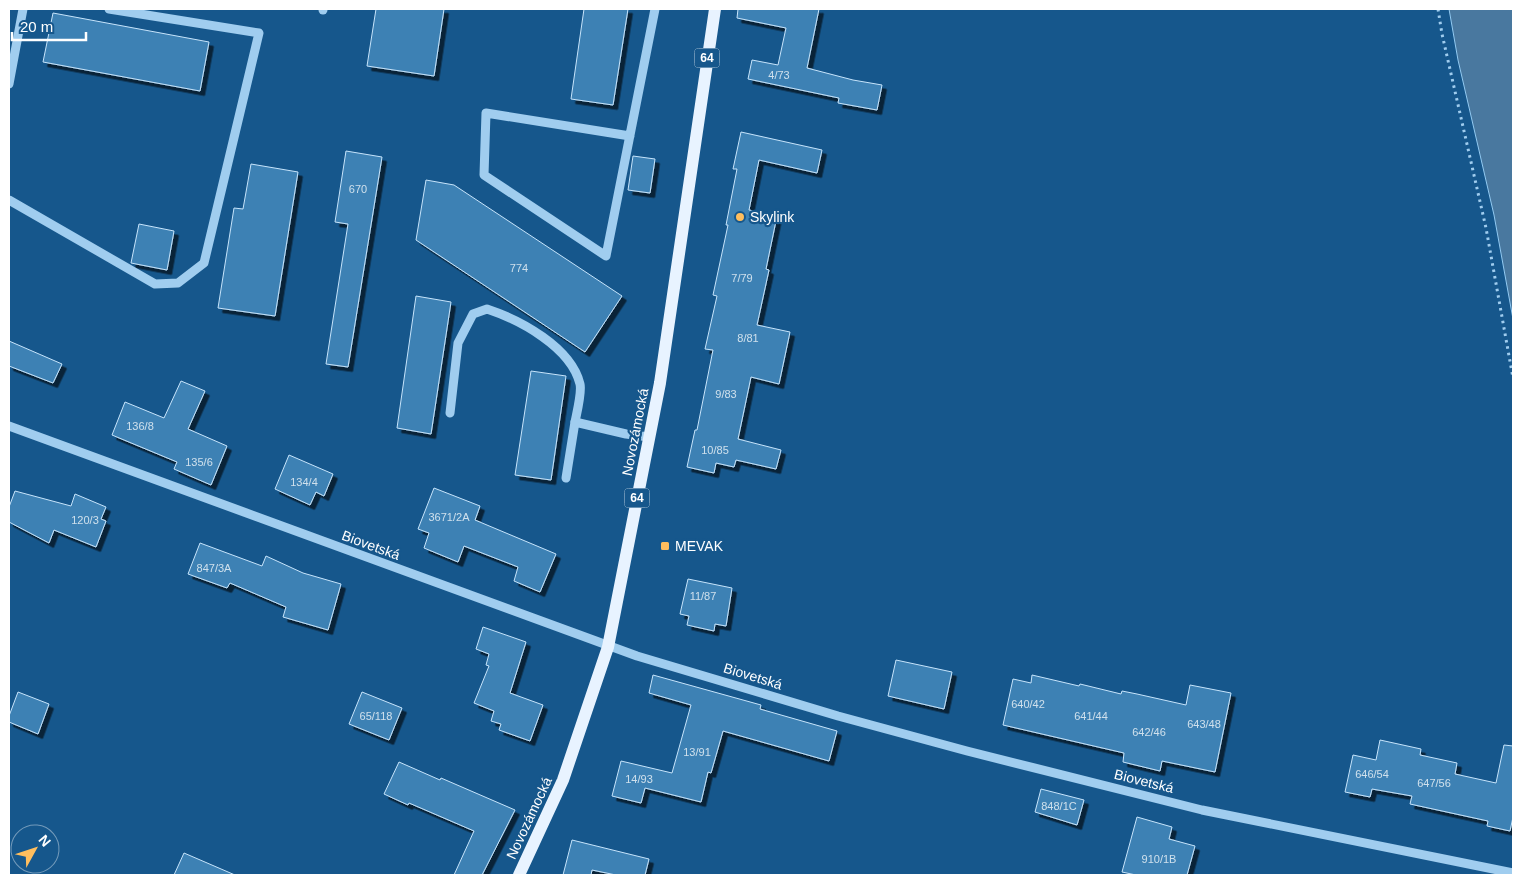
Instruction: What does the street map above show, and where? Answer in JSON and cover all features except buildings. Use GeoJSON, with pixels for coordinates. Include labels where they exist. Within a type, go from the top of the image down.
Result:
{"type":"FeatureCollection","features":[{"type":"Feature","properties":{"kind":"main road","name":"Novozámocká"},"geometry":{"type":"LineString","coordinates":[[519,875],[563,780],[608,647],[660,383],[714,9]]}},
{"type":"Feature","properties":{"kind":"street"},"geometry":{"type":"LineString","coordinates":[[9,84],[24,9]]}},
{"type":"Feature","properties":{"kind":"street"},"geometry":{"type":"LineString","coordinates":[[9,200],[154,284],[178,283],[204,263],[259,32],[109,9]]}},
{"type":"Feature","properties":{"kind":"street"},"geometry":{"type":"LineString","coordinates":[[630,136],[486,113],[484,175],[606,256],[630,136],[655,9]]}},
{"type":"Feature","properties":{"kind":"street"},"geometry":{"type":"LineString","coordinates":[[450,413],[458,343],[473,314],[487,308],[508,316],[561,351],[573,367],[581,385],[566,478]]}},
{"type":"Feature","properties":{"kind":"street"},"geometry":{"type":"LineString","coordinates":[[575,422],[626,434],[649,437]]}},
{"type":"Feature","properties":{"kind":"street","name":"Biovetská"},"geometry":{"type":"LineString","coordinates":[[9,426],[608,647],[838,716],[967,751],[1202,810],[1513,873]]}},
{"type":"Feature","properties":{"kind":"path"},"geometry":{"type":"LineString","coordinates":[[1438,9],[1486,228],[1513,378]]}},
{"type":"Feature","properties":{"kind":"water"},"geometry":{"type":"Polygon","coordinates":[[[1449,9],[1513,9],[1513,319],[1494,215],[1458,60],[1449,9]]]}},
{"type":"Feature","properties":{"kind":"place","name":"Skylink"},"geometry":{"type":"Point","coordinates":[740,217]}},
{"type":"Feature","properties":{"kind":"place","name":"MEVAK"},"geometry":{"type":"Point","coordinates":[665,546]}}]}
